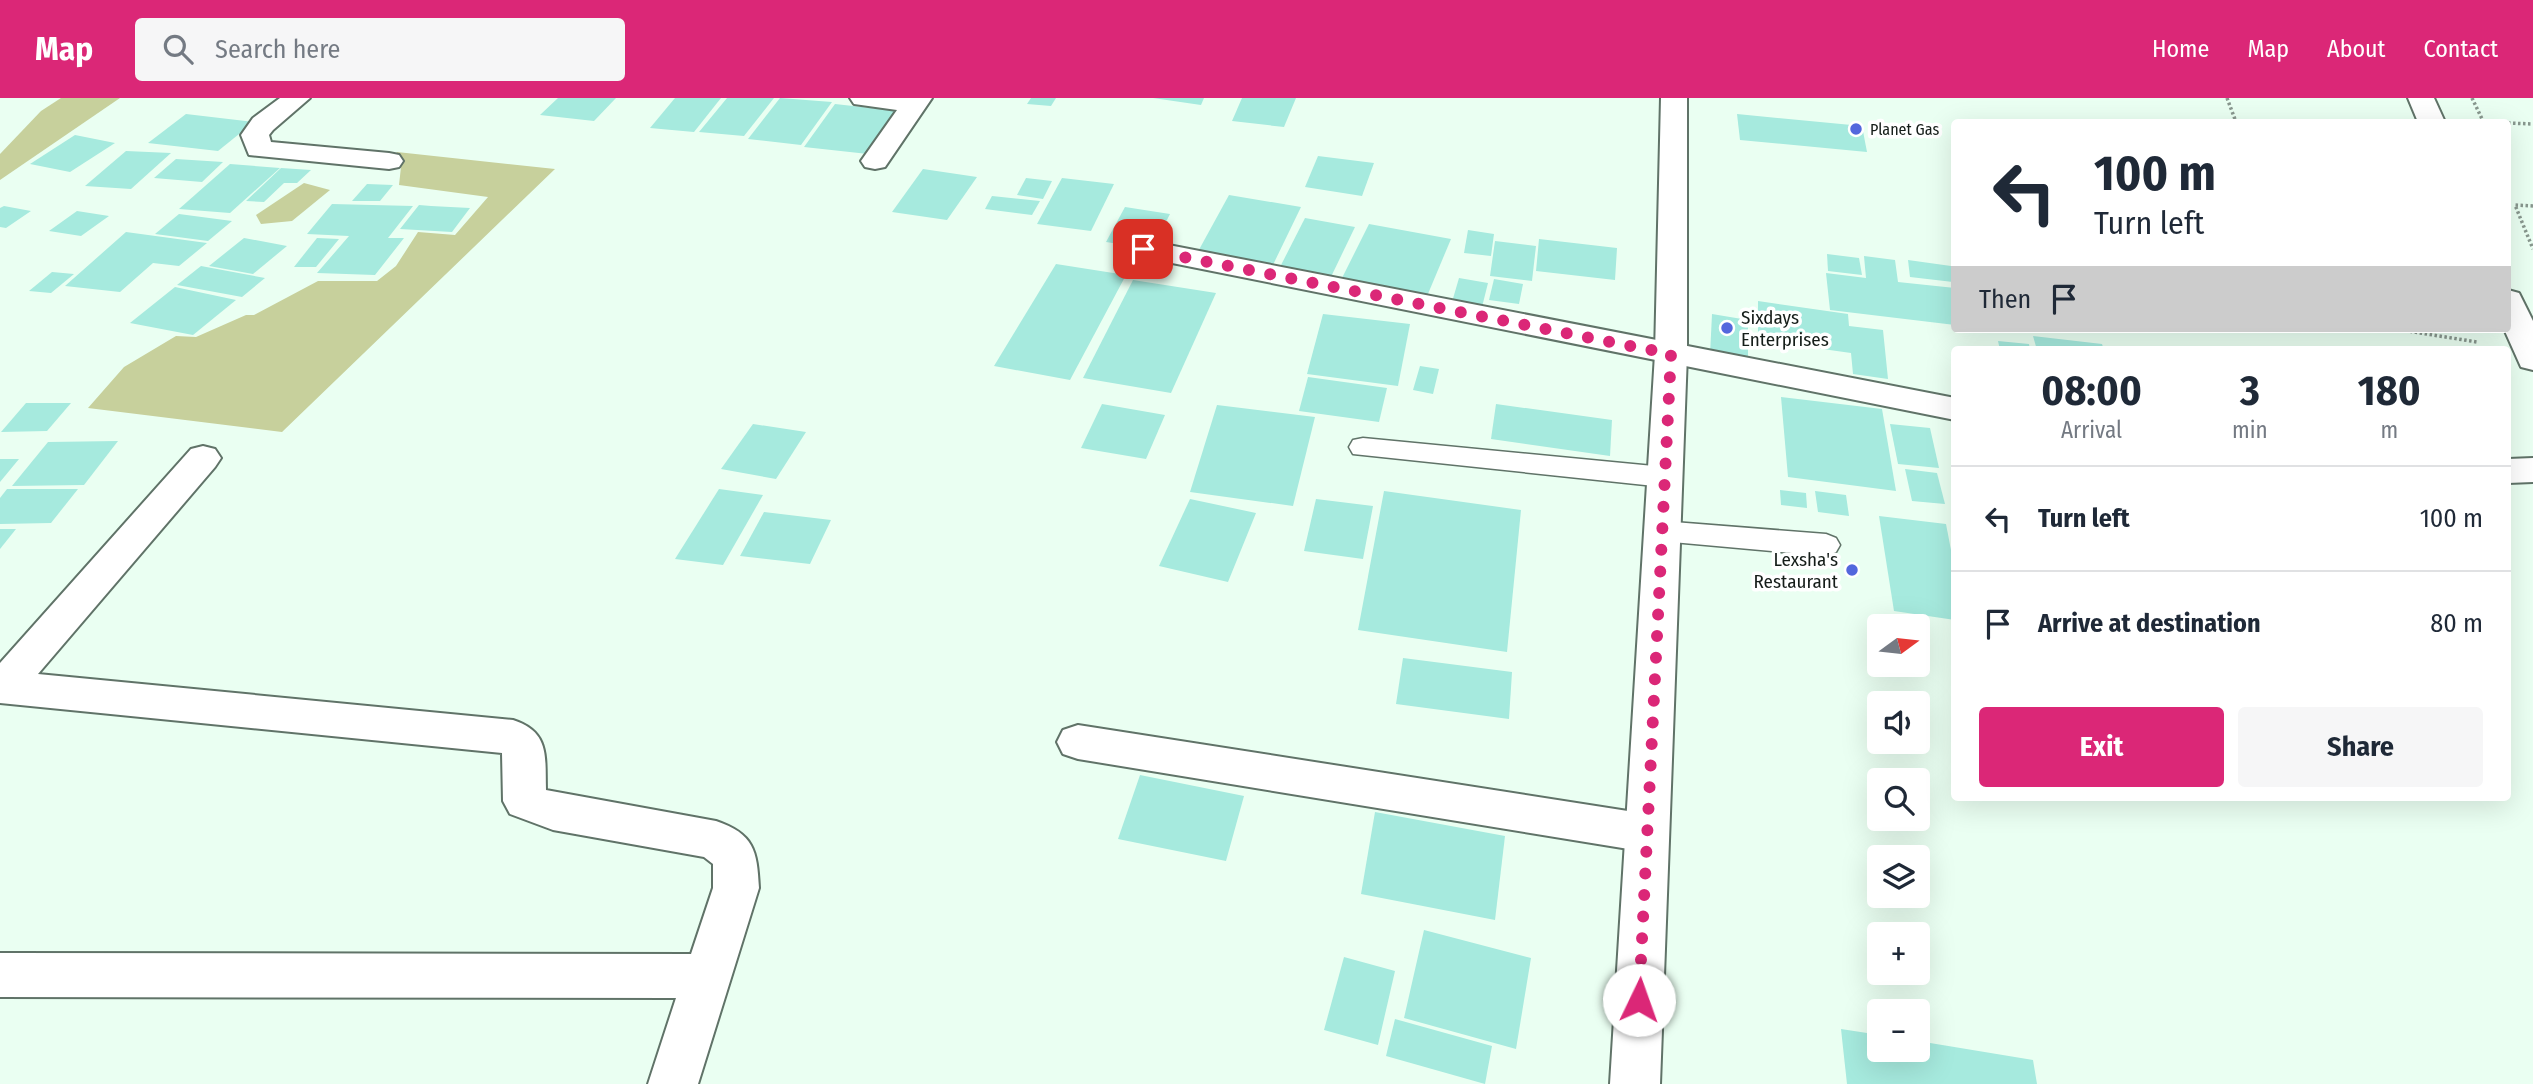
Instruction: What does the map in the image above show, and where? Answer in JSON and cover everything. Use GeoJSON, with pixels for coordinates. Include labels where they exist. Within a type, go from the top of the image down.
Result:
{"type":"FeatureCollection","features":[{"type":"Feature","properties":{"kind":"street"},"geometry":{"type":"LineString","coordinates":[[297,98],[263,124],[255,135],[259,149],[389,161]]}},
{"type":"Feature","properties":{"kind":"street"},"geometry":{"type":"LineString","coordinates":[[863,98],[917,101]]}},
{"type":"Feature","properties":{"kind":"street"},"geometry":{"type":"LineString","coordinates":[[1635,1084],[1671,354],[1674,98]]}},
{"type":"Feature","properties":{"kind":"street"},"geometry":{"type":"LineString","coordinates":[[2421,98],[2430,119]]}},
{"type":"Feature","properties":{"kind":"street"},"geometry":{"type":"LineString","coordinates":[[875,161],[917,101]]}},
{"type":"Feature","properties":{"kind":"street"},"geometry":{"type":"LineString","coordinates":[[1143,249],[1951,408]]}},
{"type":"Feature","properties":{"kind":"street"},"geometry":{"type":"LineString","coordinates":[[2511,307],[2533,359]]}},
{"type":"Feature","properties":{"kind":"street"},"geometry":{"type":"LineString","coordinates":[[2,687],[203,458]]}},
{"type":"Feature","properties":{"kind":"street"},"geometry":{"type":"LineString","coordinates":[[2511,471],[2533,470]]}},
{"type":"Feature","properties":{"kind":"street"},"geometry":{"type":"LineString","coordinates":[[2,687],[513,737],[524,748],[526,801],[553,811],[716,840],[735,856],[736,888],[673,1084]]}},
{"type":"Feature","properties":{"kind":"street"},"geometry":{"type":"LineString","coordinates":[[1078,742],[1647,833]]}},
{"type":"Feature","properties":{"kind":"street"},"geometry":{"type":"LineString","coordinates":[[0,975],[706,976]]}},
{"type":"Feature","properties":{"kind":"lane"},"geometry":{"type":"LineString","coordinates":[[1363,447],[1664,477]]}},
{"type":"Feature","properties":{"kind":"lane"},"geometry":{"type":"LineString","coordinates":[[1661,531],[1826,545]]}},
{"type":"Feature","properties":{"kind":"path"},"geometry":{"type":"LineString","coordinates":[[2227,98],[2235,119]]}},
{"type":"Feature","properties":{"kind":"path"},"geometry":{"type":"LineString","coordinates":[[2472,98],[2482,119]]}},
{"type":"Feature","properties":{"kind":"path"},"geometry":{"type":"LineString","coordinates":[[2511,122],[2533,124]]}},
{"type":"Feature","properties":{"kind":"path"},"geometry":{"type":"LineString","coordinates":[[2533,206],[2515,205],[2533,249]]}},
{"type":"Feature","properties":{"kind":"path"},"geometry":{"type":"LineString","coordinates":[[2421,333],[2480,342]]}},
{"type":"Feature","properties":{"kind":"green space"},"geometry":{"type":"Polygon","coordinates":[[[61,98],[120,98],[0,180],[0,154],[41,111],[61,98]]]}},
{"type":"Feature","properties":{"kind":"green space"},"geometry":{"type":"Polygon","coordinates":[[[397,152],[555,169],[282,432],[88,408],[124,367],[176,336],[196,337],[246,315],[254,315],[318,281],[377,281],[396,266],[418,232],[455,235],[488,197],[399,185],[401,167],[388,166],[397,152]]]}},
{"type":"Feature","properties":{"kind":"green space"},"geometry":{"type":"Polygon","coordinates":[[[304,183],[330,190],[292,221],[261,224],[256,215],[304,183]]]}},
{"type":"Feature","properties":{"kind":"building"},"geometry":{"type":"Polygon","coordinates":[[[558,98],[616,98],[594,121],[540,115],[558,98]]]}},
{"type":"Feature","properties":{"kind":"building"},"geometry":{"type":"Polygon","coordinates":[[[675,98],[721,98],[694,132],[650,128],[675,98]]]}},
{"type":"Feature","properties":{"kind":"building"},"geometry":{"type":"Polygon","coordinates":[[[727,98],[774,98],[744,136],[699,132],[727,98]]]}},
{"type":"Feature","properties":{"kind":"building"},"geometry":{"type":"Polygon","coordinates":[[[780,98],[832,102],[801,145],[748,139],[780,98]]]}},
{"type":"Feature","properties":{"kind":"building"},"geometry":{"type":"Polygon","coordinates":[[[1031,98],[1056,98],[1051,106],[1027,104],[1031,98]]]}},
{"type":"Feature","properties":{"kind":"building"},"geometry":{"type":"Polygon","coordinates":[[[1153,98],[1204,98],[1201,105],[1153,98]]]}},
{"type":"Feature","properties":{"kind":"building"},"geometry":{"type":"Polygon","coordinates":[[[1242,98],[1296,98],[1284,127],[1232,121],[1242,98]]]}},
{"type":"Feature","properties":{"kind":"building"},"geometry":{"type":"Polygon","coordinates":[[[835,104],[898,111],[868,154],[804,147],[835,104]]]}},
{"type":"Feature","properties":{"kind":"building"},"geometry":{"type":"Polygon","coordinates":[[[186,114],[254,122],[218,151],[148,143],[186,114]]]}},
{"type":"Feature","properties":{"kind":"building"},"geometry":{"type":"Polygon","coordinates":[[[1737,114],[1862,126],[1867,152],[1740,140],[1737,114]]]}},
{"type":"Feature","properties":{"kind":"building"},"geometry":{"type":"Polygon","coordinates":[[[75,135],[115,143],[70,172],[30,164],[75,135]]]}},
{"type":"Feature","properties":{"kind":"building"},"geometry":{"type":"Polygon","coordinates":[[[126,151],[171,153],[131,189],[85,186],[126,151]]]}},
{"type":"Feature","properties":{"kind":"building"},"geometry":{"type":"Polygon","coordinates":[[[1318,156],[1374,163],[1362,196],[1305,187],[1318,156]]]}},
{"type":"Feature","properties":{"kind":"building"},"geometry":{"type":"Polygon","coordinates":[[[176,159],[223,162],[202,182],[154,178],[176,159]]]}},
{"type":"Feature","properties":{"kind":"building"},"geometry":{"type":"Polygon","coordinates":[[[230,164],[280,168],[230,213],[179,209],[230,164]]]}},
{"type":"Feature","properties":{"kind":"building"},"geometry":{"type":"Polygon","coordinates":[[[281,168],[311,170],[297,183],[284,183],[264,202],[246,201],[281,168]]]}},
{"type":"Feature","properties":{"kind":"building"},"geometry":{"type":"Polygon","coordinates":[[[923,169],[977,177],[947,220],[892,212],[923,169]]]}},
{"type":"Feature","properties":{"kind":"building"},"geometry":{"type":"Polygon","coordinates":[[[1026,178],[1052,181],[1043,199],[1017,195],[1026,178]]]}},
{"type":"Feature","properties":{"kind":"building"},"geometry":{"type":"Polygon","coordinates":[[[1062,178],[1114,184],[1091,231],[1037,224],[1062,178]]]}},
{"type":"Feature","properties":{"kind":"building"},"geometry":{"type":"Polygon","coordinates":[[[367,184],[393,185],[380,201],[352,201],[367,184]]]}},
{"type":"Feature","properties":{"kind":"building"},"geometry":{"type":"Polygon","coordinates":[[[1229,195],[1301,207],[1270,271],[1195,257],[1229,195]]]}},
{"type":"Feature","properties":{"kind":"building"},"geometry":{"type":"Polygon","coordinates":[[[992,196],[1040,201],[1032,215],[985,209],[992,196]]]}},
{"type":"Feature","properties":{"kind":"building"},"geometry":{"type":"Polygon","coordinates":[[[332,204],[413,206],[388,238],[404,238],[375,275],[317,273],[349,236],[307,234],[332,204]]]}},
{"type":"Feature","properties":{"kind":"building"},"geometry":{"type":"Polygon","coordinates":[[[419,205],[470,208],[452,232],[400,229],[419,205]]]}},
{"type":"Feature","properties":{"kind":"building"},"geometry":{"type":"Polygon","coordinates":[[[4,206],[31,211],[6,228],[0,227],[0,208],[4,206]]]}},
{"type":"Feature","properties":{"kind":"building"},"geometry":{"type":"Polygon","coordinates":[[[1125,207],[1170,214],[1152,249],[1106,242],[1125,207]]]}},
{"type":"Feature","properties":{"kind":"building"},"geometry":{"type":"Polygon","coordinates":[[[77,211],[109,216],[81,236],[49,231],[77,211]]]}},
{"type":"Feature","properties":{"kind":"building"},"geometry":{"type":"Polygon","coordinates":[[[179,214],[232,221],[208,241],[155,234],[179,214]]]}},
{"type":"Feature","properties":{"kind":"building"},"geometry":{"type":"Polygon","coordinates":[[[1305,218],[1355,227],[1329,281],[1278,271],[1305,218]]]}},
{"type":"Feature","properties":{"kind":"building"},"geometry":{"type":"Polygon","coordinates":[[[1369,224],[1451,239],[1425,301],[1339,284],[1369,224]]]}},
{"type":"Feature","properties":{"kind":"building"},"geometry":{"type":"Polygon","coordinates":[[[1468,230],[1494,234],[1491,256],[1464,253],[1468,230]]]}},
{"type":"Feature","properties":{"kind":"building"},"geometry":{"type":"Polygon","coordinates":[[[126,232],[207,243],[179,266],[153,263],[120,292],[65,286],[126,232]]]}},
{"type":"Feature","properties":{"kind":"building"},"geometry":{"type":"Polygon","coordinates":[[[244,238],[287,246],[253,274],[209,266],[244,238]]]}},
{"type":"Feature","properties":{"kind":"building"},"geometry":{"type":"Polygon","coordinates":[[[317,238],[339,239],[316,267],[294,267],[317,238]]]}},
{"type":"Feature","properties":{"kind":"building"},"geometry":{"type":"Polygon","coordinates":[[[1539,239],[1617,248],[1615,280],[1536,271],[1539,239]]]}},
{"type":"Feature","properties":{"kind":"building"},"geometry":{"type":"Polygon","coordinates":[[[1495,241],[1536,246],[1532,281],[1490,276],[1495,241]]]}},
{"type":"Feature","properties":{"kind":"building"},"geometry":{"type":"Polygon","coordinates":[[[1827,254],[1859,258],[1862,275],[1828,271],[1827,254]]]}},
{"type":"Feature","properties":{"kind":"building"},"geometry":{"type":"Polygon","coordinates":[[[1864,256],[1895,260],[1898,282],[1951,288],[1951,325],[1830,310],[1826,273],[1866,278],[1864,256]]]}},
{"type":"Feature","properties":{"kind":"building"},"geometry":{"type":"Polygon","coordinates":[[[1908,260],[1951,266],[1951,282],[1910,277],[1908,260]]]}},
{"type":"Feature","properties":{"kind":"building"},"geometry":{"type":"Polygon","coordinates":[[[1056,264],[1126,275],[1070,380],[994,366],[1056,264]]]}},
{"type":"Feature","properties":{"kind":"building"},"geometry":{"type":"Polygon","coordinates":[[[201,266],[265,278],[242,297],[177,285],[201,266]]]}},
{"type":"Feature","properties":{"kind":"building"},"geometry":{"type":"Polygon","coordinates":[[[52,272],[74,274],[51,293],[29,291],[52,272]]]}},
{"type":"Feature","properties":{"kind":"building"},"geometry":{"type":"Polygon","coordinates":[[[1459,278],[1488,283],[1482,307],[1452,302],[1459,278]]]}},
{"type":"Feature","properties":{"kind":"building"},"geometry":{"type":"Polygon","coordinates":[[[1494,279],[1523,284],[1519,304],[1489,300],[1494,279]]]}},
{"type":"Feature","properties":{"kind":"building"},"geometry":{"type":"Polygon","coordinates":[[[1133,280],[1216,293],[1171,393],[1083,378],[1133,280]]]}},
{"type":"Feature","properties":{"kind":"building"},"geometry":{"type":"Polygon","coordinates":[[[175,287],[236,300],[193,335],[130,323],[175,287]]]}},
{"type":"Feature","properties":{"kind":"building"},"geometry":{"type":"Polygon","coordinates":[[[1758,301],[1848,314],[1849,326],[1883,330],[1888,379],[1853,374],[1851,353],[1758,340],[1758,301]]]}},
{"type":"Feature","properties":{"kind":"building"},"geometry":{"type":"Polygon","coordinates":[[[1323,314],[1410,324],[1398,386],[1307,374],[1323,314]]]}},
{"type":"Feature","properties":{"kind":"building"},"geometry":{"type":"Polygon","coordinates":[[[1712,314],[1748,320],[1748,360],[1710,355],[1712,314]]]}},
{"type":"Feature","properties":{"kind":"building"},"geometry":{"type":"Polygon","coordinates":[[[2033,336],[2103,346],[2036,346],[2033,336]]]}},
{"type":"Feature","properties":{"kind":"building"},"geometry":{"type":"Polygon","coordinates":[[[1998,341],[2029,346],[1999,346],[1998,341]]]}},
{"type":"Feature","properties":{"kind":"building"},"geometry":{"type":"Polygon","coordinates":[[[1420,366],[1439,369],[1433,394],[1413,390],[1420,366]]]}},
{"type":"Feature","properties":{"kind":"building"},"geometry":{"type":"Polygon","coordinates":[[[1308,377],[1387,388],[1379,422],[1299,411],[1308,377]]]}},
{"type":"Feature","properties":{"kind":"building"},"geometry":{"type":"Polygon","coordinates":[[[1781,397],[1882,409],[1896,491],[1788,477],[1781,397]]]}},
{"type":"Feature","properties":{"kind":"building"},"geometry":{"type":"Polygon","coordinates":[[[26,403],[71,403],[47,431],[1,432],[26,403]]]}},
{"type":"Feature","properties":{"kind":"building"},"geometry":{"type":"Polygon","coordinates":[[[1102,404],[1165,415],[1146,459],[1081,448],[1102,404]]]}},
{"type":"Feature","properties":{"kind":"building"},"geometry":{"type":"Polygon","coordinates":[[[1496,404],[1612,420],[1610,456],[1491,439],[1496,404]]]}},
{"type":"Feature","properties":{"kind":"building"},"geometry":{"type":"Polygon","coordinates":[[[1217,405],[1315,417],[1293,506],[1190,492],[1217,405]]]}},
{"type":"Feature","properties":{"kind":"building"},"geometry":{"type":"Polygon","coordinates":[[[753,424],[806,432],[776,479],[721,469],[753,424]]]}},
{"type":"Feature","properties":{"kind":"building"},"geometry":{"type":"Polygon","coordinates":[[[1890,424],[1930,428],[1939,468],[1898,464],[1890,424]]]}},
{"type":"Feature","properties":{"kind":"building"},"geometry":{"type":"Polygon","coordinates":[[[118,441],[84,485],[12,486],[48,442],[118,441]]]}},
{"type":"Feature","properties":{"kind":"building"},"geometry":{"type":"Polygon","coordinates":[[[0,459],[19,459],[0,482],[0,459]]]}},
{"type":"Feature","properties":{"kind":"building"},"geometry":{"type":"Polygon","coordinates":[[[1905,469],[1937,473],[1945,504],[1912,501],[1905,469]]]}},
{"type":"Feature","properties":{"kind":"building"},"geometry":{"type":"Polygon","coordinates":[[[7,489],[78,489],[51,523],[0,524],[0,498],[7,489]]]}},
{"type":"Feature","properties":{"kind":"building"},"geometry":{"type":"Polygon","coordinates":[[[719,489],[763,495],[723,565],[675,559],[719,489]]]}},
{"type":"Feature","properties":{"kind":"building"},"geometry":{"type":"Polygon","coordinates":[[[1780,490],[1806,493],[1807,508],[1781,505],[1780,490]]]}},
{"type":"Feature","properties":{"kind":"building"},"geometry":{"type":"Polygon","coordinates":[[[1384,491],[1521,510],[1507,652],[1358,630],[1384,491]]]}},
{"type":"Feature","properties":{"kind":"building"},"geometry":{"type":"Polygon","coordinates":[[[1815,491],[1846,495],[1849,516],[1818,512],[1815,491]]]}},
{"type":"Feature","properties":{"kind":"building"},"geometry":{"type":"Polygon","coordinates":[[[1190,499],[1256,513],[1228,582],[1159,566],[1190,499]]]}},
{"type":"Feature","properties":{"kind":"building"},"geometry":{"type":"Polygon","coordinates":[[[1316,499],[1373,506],[1363,559],[1304,551],[1316,499]]]}},
{"type":"Feature","properties":{"kind":"building"},"geometry":{"type":"Polygon","coordinates":[[[764,512],[831,520],[810,564],[740,556],[764,512]]]}},
{"type":"Feature","properties":{"kind":"building"},"geometry":{"type":"Polygon","coordinates":[[[1879,516],[1946,524],[1951,550],[1951,619],[1930,616],[1930,614],[1894,611],[1879,516]]]}},
{"type":"Feature","properties":{"kind":"building"},"geometry":{"type":"Polygon","coordinates":[[[0,529],[16,529],[0,549],[0,529]]]}},
{"type":"Feature","properties":{"kind":"building"},"geometry":{"type":"Polygon","coordinates":[[[1403,658],[1512,672],[1509,719],[1396,704],[1403,658]]]}},
{"type":"Feature","properties":{"kind":"building"},"geometry":{"type":"Polygon","coordinates":[[[1140,775],[1244,796],[1226,861],[1118,839],[1140,775]]]}},
{"type":"Feature","properties":{"kind":"building"},"geometry":{"type":"Polygon","coordinates":[[[1375,812],[1505,836],[1495,920],[1361,894],[1375,812]]]}},
{"type":"Feature","properties":{"kind":"building"},"geometry":{"type":"Polygon","coordinates":[[[1424,930],[1531,958],[1516,1049],[1404,1018],[1424,930]]]}},
{"type":"Feature","properties":{"kind":"building"},"geometry":{"type":"Polygon","coordinates":[[[1344,957],[1395,971],[1378,1045],[1324,1030],[1344,957]]]}},
{"type":"Feature","properties":{"kind":"building"},"geometry":{"type":"Polygon","coordinates":[[[1395,1019],[1492,1046],[1485,1084],[1386,1056],[1395,1019]]]}},
{"type":"Feature","properties":{"kind":"building"},"geometry":{"type":"Polygon","coordinates":[[[1841,1029],[1867,1033],[1867,1062],[1930,1062],[1930,1043],[2033,1060],[2037,1084],[1847,1084],[1841,1029]]]}},
{"type":"Feature","properties":{"kind":"place","name":"Planet Gas"},"geometry":{"type":"Point","coordinates":[1856,129]}},
{"type":"Feature","properties":{"kind":"place","name":"Sixdays Enterprises"},"geometry":{"type":"Point","coordinates":[1727,328]}},
{"type":"Feature","properties":{"kind":"place","name":"Lexsha's Restaurant"},"geometry":{"type":"Point","coordinates":[1852,570]}},
{"type":"Feature","properties":{"kind":"route"},"geometry":{"type":"LineString","coordinates":[[1143,249],[1671,354],[1639,1000]]}}]}
